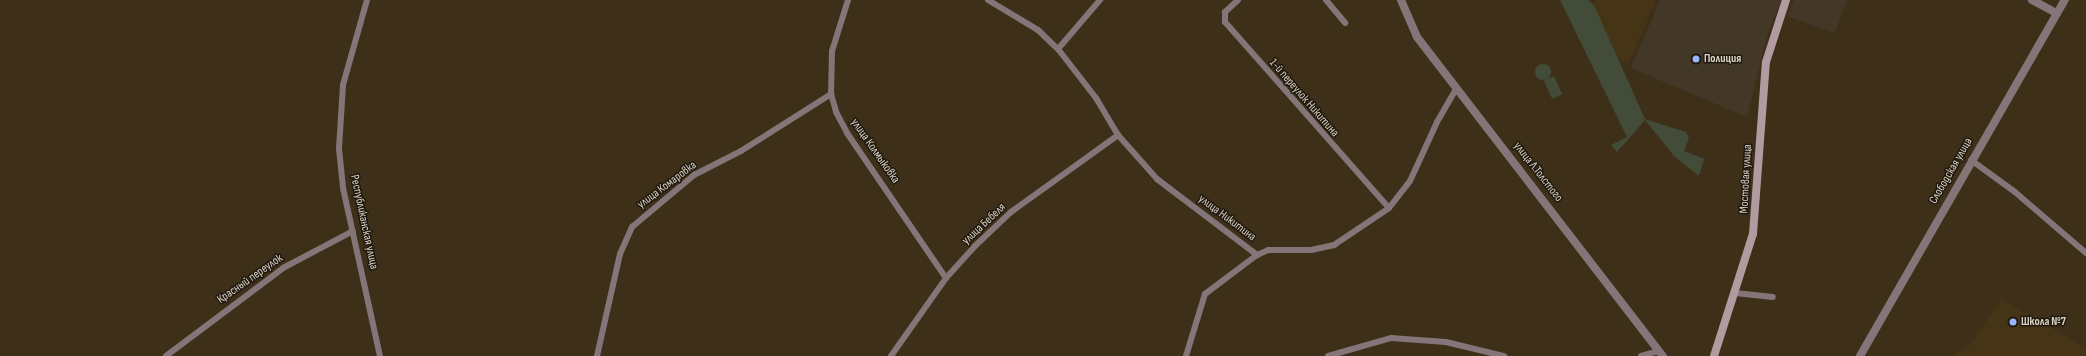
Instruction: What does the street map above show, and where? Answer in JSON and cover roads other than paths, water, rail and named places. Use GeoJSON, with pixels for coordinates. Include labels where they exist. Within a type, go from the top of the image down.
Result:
{"type":"FeatureCollection","features":[{"type":"Feature","properties":{"kind":"main road","name":"Мостовая улица"},"geometry":{"type":"LineString","coordinates":[[1714,356],[1753,234],[1758,205],[1766,62],[1786,0]]}},
{"type":"Feature","properties":{"kind":"street","name":"Республиканская улица"},"geometry":{"type":"LineString","coordinates":[[367,0],[343,85],[339,114],[343,188],[380,356]]}},
{"type":"Feature","properties":{"kind":"street","name":"улица Колмыковка"},"geometry":{"type":"LineString","coordinates":[[848,0],[832,51],[831,94],[847,134],[946,278]]}},
{"type":"Feature","properties":{"kind":"street","name":"улица Никитина"},"geometry":{"type":"LineString","coordinates":[[988,0],[1038,30],[1058,48],[1096,98],[1118,135],[1158,179],[1257,255],[1268,250],[1311,250],[1334,245],[1389,208],[1410,181],[1437,122],[1457,88]]}},
{"type":"Feature","properties":{"kind":"street"},"geometry":{"type":"LineString","coordinates":[[1058,48],[1100,0]]}},
{"type":"Feature","properties":{"kind":"street","name":"1-й переулок Никитина"},"geometry":{"type":"LineString","coordinates":[[1238,0],[1225,12],[1224,22],[1389,208]]}},
{"type":"Feature","properties":{"kind":"street"},"geometry":{"type":"LineString","coordinates":[[1326,0],[1345,23]]}},
{"type":"Feature","properties":{"kind":"street","name":"улица Л.Толстого"},"geometry":{"type":"LineString","coordinates":[[1401,0],[1418,37],[1661,354]]}},
{"type":"Feature","properties":{"kind":"street"},"geometry":{"type":"LineString","coordinates":[[2032,0],[2056,13]]}},
{"type":"Feature","properties":{"kind":"street","name":"Слободская улица"},"geometry":{"type":"LineString","coordinates":[[1860,356],[1971,160],[2065,0]]}},
{"type":"Feature","properties":{"kind":"street","name":"улица Комаровка"},"geometry":{"type":"LineString","coordinates":[[597,356],[620,254],[632,227],[694,175],[741,151],[831,94]]}},
{"type":"Feature","properties":{"kind":"street","name":"улица Бебеля"},"geometry":{"type":"LineString","coordinates":[[891,356],[946,278],[1012,212],[1118,135]]}},
{"type":"Feature","properties":{"kind":"street"},"geometry":{"type":"LineString","coordinates":[[1971,160],[2015,192],[2086,253]]}},
{"type":"Feature","properties":{"kind":"street","name":"Красный переулок"},"geometry":{"type":"LineString","coordinates":[[166,356],[283,268],[353,231]]}},
{"type":"Feature","properties":{"kind":"street"},"geometry":{"type":"LineString","coordinates":[[1186,356],[1205,294],[1257,255]]}},
{"type":"Feature","properties":{"kind":"street"},"geometry":{"type":"LineString","coordinates":[[1735,293],[1773,297]]}},
{"type":"Feature","properties":{"kind":"street"},"geometry":{"type":"LineString","coordinates":[[1328,356],[1391,338],[1446,342],[1504,356]]}},
{"type":"Feature","properties":{"kind":"street"},"geometry":{"type":"LineString","coordinates":[[1641,356],[1661,354]]}},
{"type":"Feature","properties":{"kind":"place","name":"Полиция"},"geometry":{"type":"Point","coordinates":[1696,59]}},
{"type":"Feature","properties":{"kind":"place","name":"Школа №7"},"geometry":{"type":"Point","coordinates":[2013,322]}}]}
